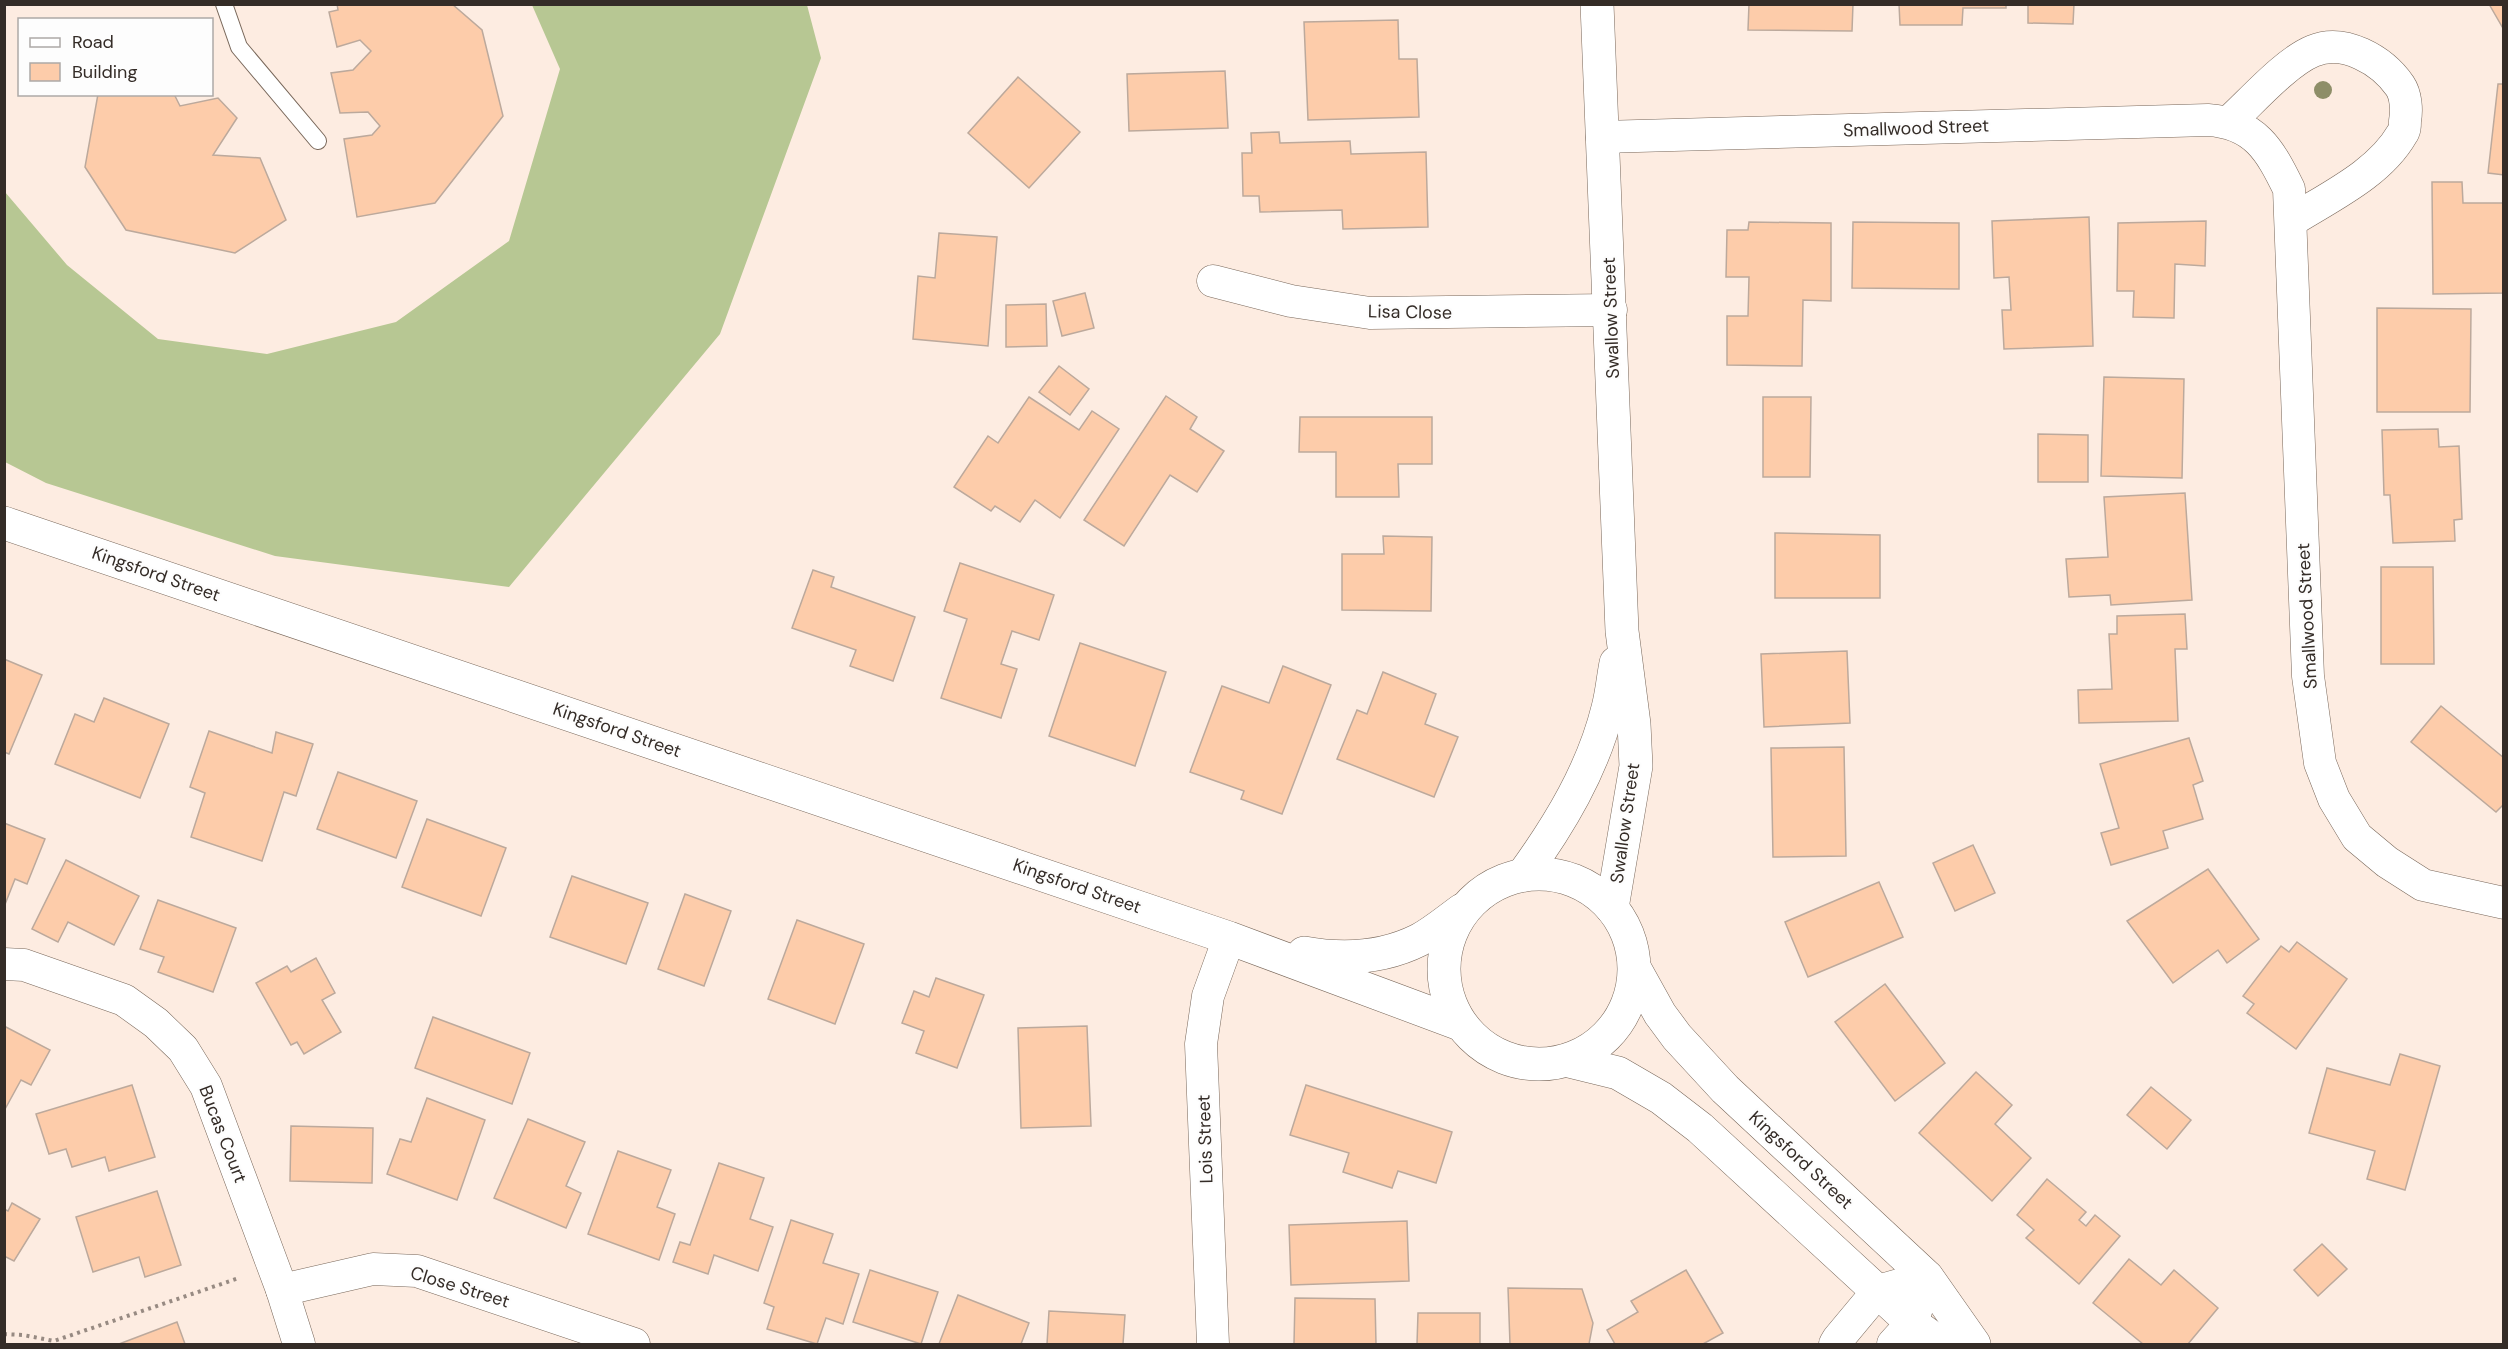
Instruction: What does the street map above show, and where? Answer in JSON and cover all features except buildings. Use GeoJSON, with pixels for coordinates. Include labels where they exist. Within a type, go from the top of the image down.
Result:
{"type":"FeatureCollection","features":[{"type":"Feature","properties":{"kind":"street","name":"Swallow Street"},"geometry":{"type":"LineString","coordinates":[[1597,4],[1622,631],[1634,724],[1636,766],[1612,908]]}},
{"type":"Feature","properties":{"kind":"street"},"geometry":{"type":"LineString","coordinates":[[2229,122],[2295,61],[2312,51],[2332,46],[2349,48],[2367,57],[2386,71],[2401,87],[2407,110],[2404,132],[2390,152],[2345,188],[2291,221]]}},
{"type":"Feature","properties":{"kind":"street","name":"Smallwood Street"},"geometry":{"type":"LineString","coordinates":[[1602,137],[2208,120],[2229,122],[2254,134],[2274,158],[2289,189],[2308,676],[2320,763],[2334,799],[2357,837],[2387,862],[2423,885],[2504,903]]}},
{"type":"Feature","properties":{"kind":"street","name":"Lisa Close"},"geometry":{"type":"LineString","coordinates":[[1213,280],[1291,301],[1370,313],[1611,310]]}},
{"type":"Feature","properties":{"kind":"street","name":"Kingsford Street"},"geometry":{"type":"LineString","coordinates":[[4,523],[1228,938],[1460,1024]]}},
{"type":"Feature","properties":{"kind":"street","name":"Swallow Street"},"geometry":{"type":"LineString","coordinates":[[1523,875],[1551,836],[1576,792],[1608,709],[1622,631]]}},
{"type":"Feature","properties":{"kind":"street"},"geometry":{"type":"LineString","coordinates":[[1569,1061],[1596,1047],[1617,1026],[1631,999],[1635,969],[1630,936],[1612,908],[1587,886],[1556,875],[1523,875],[1492,885],[1466,906],[1449,935],[1443,967],[1447,997],[1460,1024],[1481,1046],[1508,1060],[1538,1065],[1569,1061],[1618,1072],[1661,1098],[1700,1128],[1878,1292],[1902,1334],[1941,1344]]}},
{"type":"Feature","properties":{"kind":"street","name":"Kingsford Street"},"geometry":{"type":"LineString","coordinates":[[1228,938],[1327,957],[1368,956],[1419,940],[1466,906]]}},
{"type":"Feature","properties":{"kind":"street","name":"Lois Street"},"geometry":{"type":"LineString","coordinates":[[1213,1344],[1201,1044],[1208,996],[1228,938]]}},
{"type":"Feature","properties":{"kind":"street","name":"Bucas Court"},"geometry":{"type":"LineString","coordinates":[[4,964],[24,964],[124,1000],[156,1023],[183,1049],[206,1086],[299,1344]]}},
{"type":"Feature","properties":{"kind":"street","name":"Kingsford Street"},"geometry":{"type":"LineString","coordinates":[[1635,969],[1660,1014],[1677,1037],[1720,1085],[1927,1277],[1974,1344]]}},
{"type":"Feature","properties":{"kind":"street","name":"Close Street"},"geometry":{"type":"LineString","coordinates":[[277,1279],[373,1269],[417,1271],[634,1344]]}},
{"type":"Feature","properties":{"kind":"street"},"geometry":{"type":"LineString","coordinates":[[1835,1344],[1878,1292],[1927,1277]]}},
{"type":"Feature","properties":{"kind":"street"},"geometry":{"type":"LineString","coordinates":[[1902,1334],[1927,1277]]}},
{"type":"Feature","properties":{"kind":"lane"},"geometry":{"type":"LineString","coordinates":[[224,4],[239,47],[318,141]]}},
{"type":"Feature","properties":{"kind":"path"},"geometry":{"type":"LineString","coordinates":[[4,1335],[23,1335],[54,1341],[277,1279]]}},
{"type":"Feature","properties":{"kind":"green space"},"geometry":{"type":"Polygon","coordinates":[[[532,5],[807,5],[821,58],[720,334],[509,587],[275,556],[46,483],[5,462],[5,192],[67,265],[158,339],[267,354],[396,322],[509,241],[560,69],[532,5]]]}}]}
